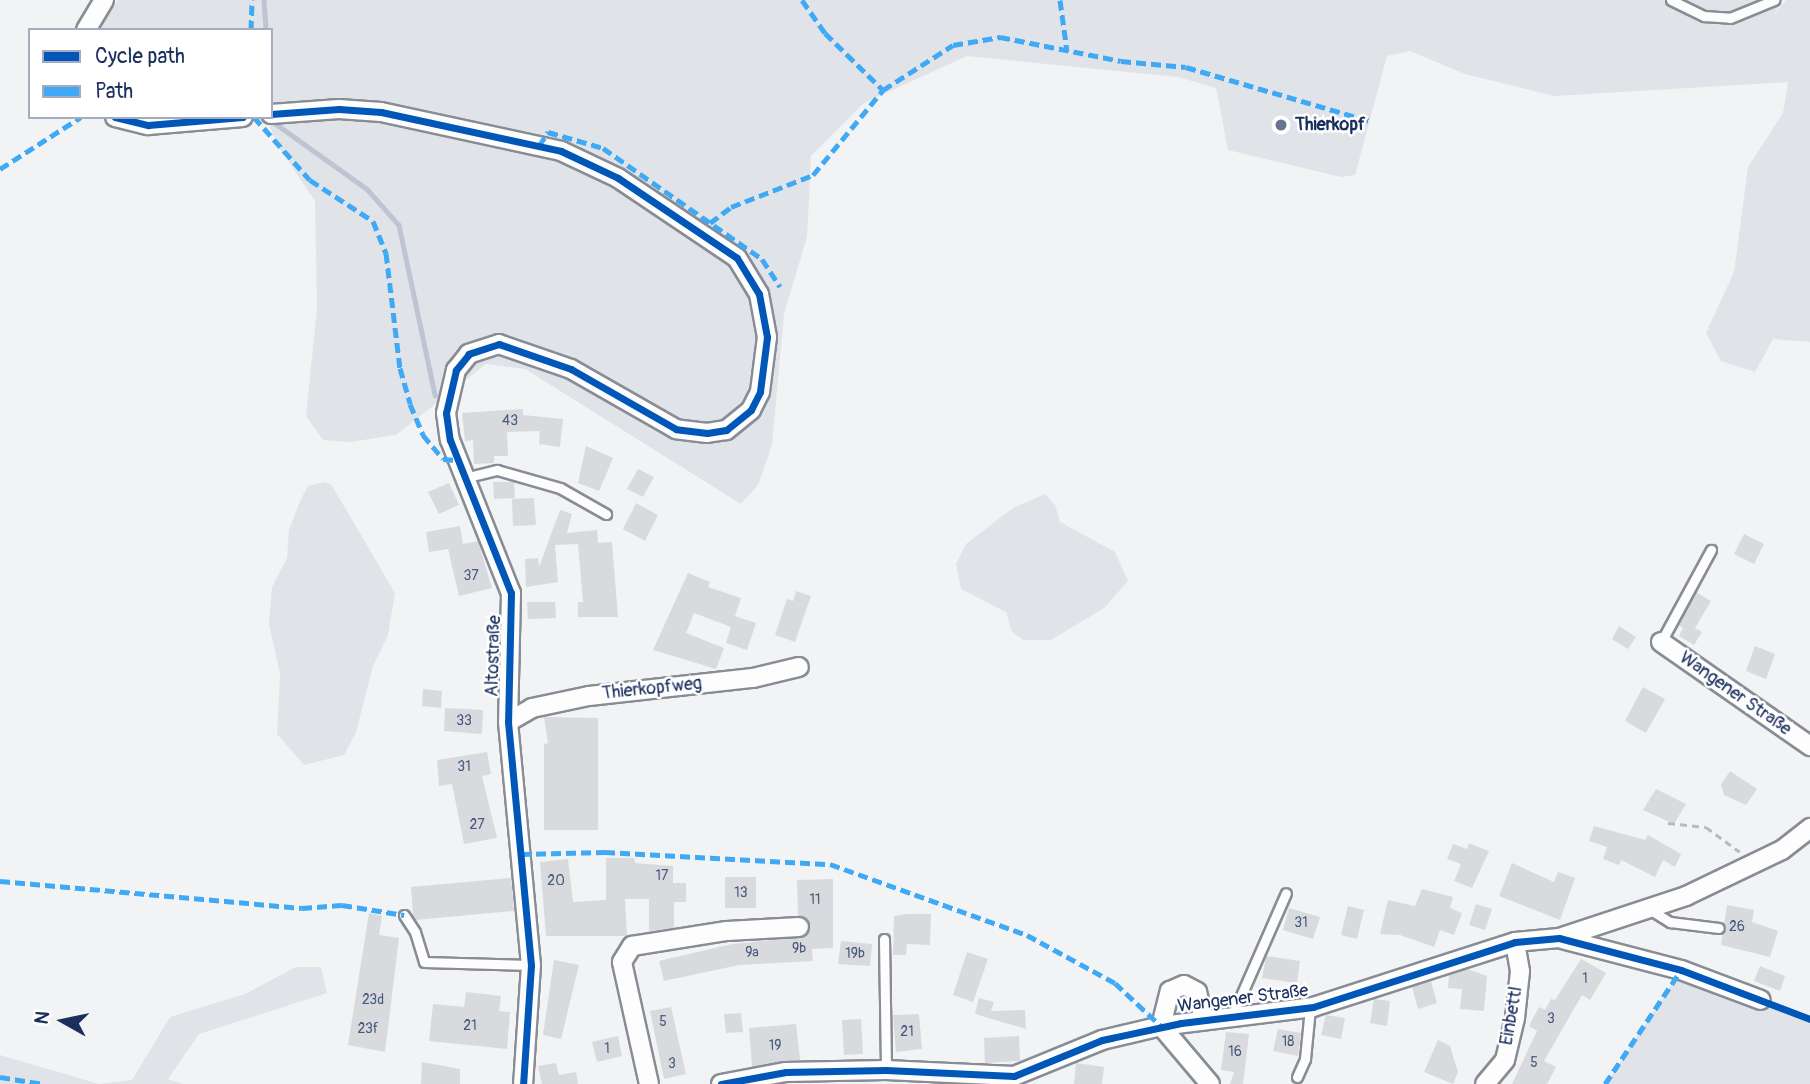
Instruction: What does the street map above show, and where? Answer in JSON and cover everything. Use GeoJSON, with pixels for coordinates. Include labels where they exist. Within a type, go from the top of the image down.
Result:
{"type":"FeatureCollection","features":[{"type":"Feature","properties":{"kind":"street"},"geometry":{"type":"LineString","coordinates":[[87,28],[104,0]]}},
{"type":"Feature","properties":{"kind":"street","name":"Altostraße"},"geometry":{"type":"LineString","coordinates":[[273,114],[339,109],[381,112],[561,151],[618,178],[737,258],[759,295],[767,337],[760,392],[751,410],[726,430],[707,433],[676,429],[570,369],[499,344],[468,354],[456,370],[446,414],[450,440],[464,478],[504,565],[511,593],[508,722],[531,965],[523,1084]]}},
{"type":"Feature","properties":{"kind":"street"},"geometry":{"type":"LineString","coordinates":[[123,119],[148,125],[219,119]]}},
{"type":"Feature","properties":{"kind":"street","name":"Wangener Straße"},"geometry":{"type":"LineString","coordinates":[[1661,642],[1810,746]]}},
{"type":"Feature","properties":{"kind":"street","name":"Thierkopfweg"},"geometry":{"type":"LineString","coordinates":[[508,722],[532,708],[589,696],[728,681],[799,667]]}},
{"type":"Feature","properties":{"kind":"street","name":"Wangener Straße"},"geometry":{"type":"LineString","coordinates":[[721,1084],[786,1072],[886,1070],[1014,1076],[1102,1040],[1161,1026],[1310,1008],[1515,942],[1559,938],[1648,908],[1755,863],[1810,828]]}},
{"type":"Feature","properties":{"kind":"street"},"geometry":{"type":"LineString","coordinates":[[649,1084],[622,962],[632,946],[727,931],[799,928]]}},
{"type":"Feature","properties":{"kind":"street","name":"Wangener Straße"},"geometry":{"type":"LineString","coordinates":[[1559,938],[1681,970],[1761,1000]]}},
{"type":"Feature","properties":{"kind":"street","name":"Einbettl"},"geometry":{"type":"LineString","coordinates":[[1485,1084],[1505,1060],[1515,1018],[1520,971],[1515,942]]}},
{"type":"Feature","properties":{"kind":"street"},"geometry":{"type":"LineString","coordinates":[[1204,1020],[1197,992],[1184,985],[1170,990],[1161,1026],[1210,1084]]}},
{"type":"Feature","properties":{"kind":"lane"},"geometry":{"type":"LineString","coordinates":[[1671,0],[1704,16],[1730,18],[1773,0]]}},
{"type":"Feature","properties":{"kind":"lane"},"geometry":{"type":"LineString","coordinates":[[464,478],[497,470],[560,488],[606,514]]}},
{"type":"Feature","properties":{"kind":"lane"},"geometry":{"type":"LineString","coordinates":[[1661,642],[1711,550]]}},
{"type":"Feature","properties":{"kind":"lane"},"geometry":{"type":"LineString","coordinates":[[1232,1016],[1286,893]]}},
{"type":"Feature","properties":{"kind":"lane"},"geometry":{"type":"LineString","coordinates":[[1648,908],[1670,922],[1719,928]]}},
{"type":"Feature","properties":{"kind":"lane"},"geometry":{"type":"LineString","coordinates":[[404,915],[415,932],[424,962],[531,965]]}},
{"type":"Feature","properties":{"kind":"lane"},"geometry":{"type":"LineString","coordinates":[[884,939],[886,1070]]}},
{"type":"Feature","properties":{"kind":"lane"},"geometry":{"type":"LineString","coordinates":[[1297,1077],[1305,1059],[1310,1008]]}},
{"type":"Feature","properties":{"kind":"path"},"geometry":{"type":"LineString","coordinates":[[1668,823],[1706,827],[1755,863]]}},
{"type":"Feature","properties":{"kind":"shaded area"},"geometry":{"type":"Polygon","coordinates":[[[118,0],[1783,0],[1773,16],[1786,0],[1810,0],[1810,342],[1773,339],[1755,372],[1721,361],[1706,333],[1734,272],[1748,167],[1783,113],[1788,82],[1554,96],[1465,74],[1410,51],[1387,56],[1355,175],[1341,177],[1228,150],[1216,88],[1178,77],[967,56],[864,103],[811,156],[807,237],[784,314],[772,445],[758,485],[741,504],[525,369],[486,364],[396,435],[350,442],[323,440],[306,416],[317,309],[315,201],[278,146],[267,119],[273,119],[273,28],[99,28],[118,0]]]}},
{"type":"Feature","properties":{"kind":"shaded area"},"geometry":{"type":"Polygon","coordinates":[[[323,482],[331,484],[395,593],[388,635],[373,666],[356,732],[344,755],[304,765],[277,734],[280,673],[269,624],[272,587],[287,558],[289,530],[308,486],[323,482]]]}},
{"type":"Feature","properties":{"kind":"shaded area"},"geometry":{"type":"Polygon","coordinates":[[[1045,494],[1055,505],[1060,522],[1115,552],[1128,581],[1104,608],[1051,640],[1023,640],[1012,632],[1006,612],[961,589],[956,564],[966,544],[1013,508],[1045,494]]]}},
{"type":"Feature","properties":{"kind":"shaded area"},"geometry":{"type":"Polygon","coordinates":[[[296,967],[321,967],[327,993],[199,1034],[168,1079],[183,1084],[99,1084],[132,1080],[170,1017],[245,994],[296,967]]]}},
{"type":"Feature","properties":{"kind":"shaded area"},"geometry":{"type":"Polygon","coordinates":[[[1681,970],[1810,1019],[1810,1084],[1606,1084],[1681,970]]]}},
{"type":"Feature","properties":{"kind":"shaded area"},"geometry":{"type":"Polygon","coordinates":[[[0,1055],[99,1084],[0,1084],[0,1055]]]}},
{"type":"Feature","properties":{"kind":"building"},"geometry":{"type":"Polygon","coordinates":[[[523,409],[523,415],[563,419],[560,447],[539,444],[540,431],[507,432],[508,456],[494,456],[494,463],[474,464],[473,440],[465,441],[462,413],[523,409]]]}},
{"type":"Feature","properties":{"kind":"building"},"geometry":{"type":"Polygon","coordinates":[[[586,446],[613,458],[599,491],[578,483],[586,446]]]}},
{"type":"Feature","properties":{"kind":"building"},"geometry":{"type":"Polygon","coordinates":[[[638,469],[654,477],[643,497],[627,489],[638,469]]]}},
{"type":"Feature","properties":{"kind":"building"},"geometry":{"type":"Polygon","coordinates":[[[493,482],[514,482],[515,498],[494,499],[493,482]]]}},
{"type":"Feature","properties":{"kind":"building"},"geometry":{"type":"Polygon","coordinates":[[[449,483],[459,505],[439,514],[428,492],[449,483]]]}},
{"type":"Feature","properties":{"kind":"building"},"geometry":{"type":"Polygon","coordinates":[[[534,498],[536,525],[513,526],[512,499],[534,498]]]}},
{"type":"Feature","properties":{"kind":"building"},"geometry":{"type":"Polygon","coordinates":[[[636,503],[658,515],[645,541],[623,529],[636,503]]]}},
{"type":"Feature","properties":{"kind":"building"},"geometry":{"type":"Polygon","coordinates":[[[560,510],[572,514],[567,533],[597,530],[598,543],[612,542],[618,617],[578,617],[578,602],[583,602],[578,544],[555,545],[558,582],[526,587],[525,559],[538,558],[539,567],[560,510]]]}},
{"type":"Feature","properties":{"kind":"building"},"geometry":{"type":"Polygon","coordinates":[[[460,526],[463,544],[478,541],[492,588],[459,596],[448,549],[429,552],[426,532],[460,526]]]}},
{"type":"Feature","properties":{"kind":"building"},"geometry":{"type":"Polygon","coordinates":[[[1744,534],[1764,544],[1754,564],[1734,554],[1744,534]]]}},
{"type":"Feature","properties":{"kind":"building"},"geometry":{"type":"Polygon","coordinates":[[[688,573],[710,582],[708,587],[741,598],[735,616],[756,623],[747,650],[726,643],[731,627],[694,613],[686,633],[724,648],[716,669],[653,650],[688,573]]]}},
{"type":"Feature","properties":{"kind":"building"},"geometry":{"type":"Polygon","coordinates":[[[796,591],[811,596],[795,642],[775,635],[787,599],[793,601],[796,591]]]}},
{"type":"Feature","properties":{"kind":"building"},"geometry":{"type":"Polygon","coordinates":[[[1696,592],[1711,601],[1695,628],[1702,632],[1694,645],[1679,636],[1683,628],[1678,625],[1696,592]]]}},
{"type":"Feature","properties":{"kind":"building"},"geometry":{"type":"Polygon","coordinates":[[[527,602],[555,602],[556,618],[528,619],[527,602]]]}},
{"type":"Feature","properties":{"kind":"building"},"geometry":{"type":"Polygon","coordinates":[[[1619,626],[1636,637],[1628,649],[1612,639],[1619,626]]]}},
{"type":"Feature","properties":{"kind":"building"},"geometry":{"type":"Polygon","coordinates":[[[1755,646],[1775,654],[1766,679],[1746,671],[1755,646]]]}},
{"type":"Feature","properties":{"kind":"building"},"geometry":{"type":"Polygon","coordinates":[[[1643,687],[1665,699],[1646,733],[1625,721],[1643,687]]]}},
{"type":"Feature","properties":{"kind":"building"},"geometry":{"type":"Polygon","coordinates":[[[423,689],[442,691],[441,708],[422,706],[423,689]]]}},
{"type":"Feature","properties":{"kind":"building"},"geometry":{"type":"Polygon","coordinates":[[[445,708],[483,710],[482,734],[444,731],[445,708]]]}},
{"type":"Feature","properties":{"kind":"building"},"geometry":{"type":"Polygon","coordinates":[[[544,717],[598,718],[598,830],[544,830],[544,744],[548,743],[544,717]]]}},
{"type":"Feature","properties":{"kind":"building"},"geometry":{"type":"Polygon","coordinates":[[[487,752],[491,774],[482,776],[497,838],[464,844],[452,784],[439,786],[437,760],[487,752]]]}},
{"type":"Feature","properties":{"kind":"building"},"geometry":{"type":"Polygon","coordinates":[[[1730,771],[1757,789],[1746,805],[1724,795],[1721,785],[1730,771]]]}},
{"type":"Feature","properties":{"kind":"building"},"geometry":{"type":"Polygon","coordinates":[[[1656,789],[1686,804],[1674,824],[1643,810],[1656,789]]]}},
{"type":"Feature","properties":{"kind":"building"},"geometry":{"type":"Polygon","coordinates":[[[1594,826],[1645,840],[1648,835],[1681,854],[1675,867],[1663,860],[1655,877],[1621,860],[1619,865],[1603,859],[1607,847],[1589,841],[1594,826]]]}},
{"type":"Feature","properties":{"kind":"building"},"geometry":{"type":"Polygon","coordinates":[[[1469,843],[1489,851],[1472,888],[1454,881],[1461,864],[1447,859],[1453,844],[1467,849],[1469,843]]]}},
{"type":"Feature","properties":{"kind":"building"},"geometry":{"type":"Polygon","coordinates":[[[606,858],[634,858],[635,863],[673,866],[673,883],[686,883],[686,902],[674,902],[674,928],[649,931],[649,899],[625,899],[627,936],[546,936],[540,862],[568,859],[573,902],[606,900],[606,858]]]}},
{"type":"Feature","properties":{"kind":"building"},"geometry":{"type":"Polygon","coordinates":[[[1512,863],[1554,882],[1558,872],[1575,878],[1560,920],[1499,896],[1512,863]]]}},
{"type":"Feature","properties":{"kind":"building"},"geometry":{"type":"Polygon","coordinates":[[[725,877],[756,877],[756,908],[725,908],[725,877]]]}},
{"type":"Feature","properties":{"kind":"building"},"geometry":{"type":"Polygon","coordinates":[[[511,878],[514,911],[415,920],[413,916],[411,887],[511,878]]]}},
{"type":"Feature","properties":{"kind":"building"},"geometry":{"type":"Polygon","coordinates":[[[833,879],[833,948],[812,949],[813,961],[739,965],[664,981],[659,961],[732,944],[805,937],[810,926],[798,916],[797,880],[833,879]]]}},
{"type":"Feature","properties":{"kind":"building"},"geometry":{"type":"Polygon","coordinates":[[[1422,889],[1453,897],[1450,908],[1462,913],[1454,935],[1440,930],[1434,947],[1400,935],[1380,934],[1388,900],[1415,906],[1422,889]]]}},
{"type":"Feature","properties":{"kind":"building"},"geometry":{"type":"Polygon","coordinates":[[[1476,904],[1492,909],[1485,930],[1469,925],[1476,904]]]}},
{"type":"Feature","properties":{"kind":"building"},"geometry":{"type":"Polygon","coordinates":[[[1727,905],[1754,910],[1752,922],[1778,931],[1770,957],[1721,945],[1727,905]]]}},
{"type":"Feature","properties":{"kind":"building"},"geometry":{"type":"Polygon","coordinates":[[[1348,906],[1364,910],[1357,939],[1341,935],[1348,906]]]}},
{"type":"Feature","properties":{"kind":"building"},"geometry":{"type":"Polygon","coordinates":[[[1289,908],[1320,917],[1313,939],[1283,930],[1289,908]]]}},
{"type":"Feature","properties":{"kind":"building"},"geometry":{"type":"Polygon","coordinates":[[[369,913],[382,916],[379,935],[399,938],[385,1052],[348,1045],[369,913]]]}},
{"type":"Feature","properties":{"kind":"building"},"geometry":{"type":"Polygon","coordinates":[[[931,914],[930,945],[907,944],[906,955],[893,955],[894,916],[931,914]]]}},
{"type":"Feature","properties":{"kind":"building"},"geometry":{"type":"Polygon","coordinates":[[[841,941],[872,944],[870,966],[838,964],[841,941]]]}},
{"type":"Feature","properties":{"kind":"building"},"geometry":{"type":"Polygon","coordinates":[[[967,952],[988,959],[973,1002],[953,995],[967,952]]]}},
{"type":"Feature","properties":{"kind":"building"},"geometry":{"type":"Polygon","coordinates":[[[1266,956],[1300,961],[1297,983],[1262,978],[1266,956]]]}},
{"type":"Feature","properties":{"kind":"building"},"geometry":{"type":"Polygon","coordinates":[[[1581,959],[1606,973],[1590,1000],[1582,995],[1544,1061],[1556,1067],[1547,1084],[1512,1084],[1537,1031],[1529,1026],[1539,1007],[1545,1010],[1551,999],[1555,1000],[1581,959]]]}},
{"type":"Feature","properties":{"kind":"building"},"geometry":{"type":"Polygon","coordinates":[[[554,960],[579,965],[561,1039],[543,1035],[554,960]]]}},
{"type":"Feature","properties":{"kind":"building"},"geometry":{"type":"Polygon","coordinates":[[[1760,966],[1785,976],[1780,991],[1754,981],[1760,966]]]}},
{"type":"Feature","properties":{"kind":"building"},"geometry":{"type":"Polygon","coordinates":[[[1467,969],[1487,976],[1484,1011],[1460,1009],[1462,989],[1448,988],[1449,975],[1467,969]]]}},
{"type":"Feature","properties":{"kind":"building"},"geometry":{"type":"Polygon","coordinates":[[[1431,981],[1437,1003],[1418,1009],[1412,987],[1431,981]]]}},
{"type":"Feature","properties":{"kind":"building"},"geometry":{"type":"Polygon","coordinates":[[[466,992],[501,996],[499,1011],[510,1012],[507,1049],[429,1041],[433,1004],[464,1007],[466,992]]]}},
{"type":"Feature","properties":{"kind":"building"},"geometry":{"type":"Polygon","coordinates":[[[979,998],[994,1002],[991,1011],[1025,1010],[1026,1029],[975,1014],[979,998]]]}},
{"type":"Feature","properties":{"kind":"building"},"geometry":{"type":"Polygon","coordinates":[[[1374,999],[1390,1001],[1387,1026],[1370,1023],[1374,999]]]}},
{"type":"Feature","properties":{"kind":"building"},"geometry":{"type":"Polygon","coordinates":[[[671,1007],[686,1074],[664,1079],[650,1011],[671,1007]]]}},
{"type":"Feature","properties":{"kind":"building"},"geometry":{"type":"Polygon","coordinates":[[[741,1013],[743,1032],[726,1033],[724,1014],[741,1013]]]}},
{"type":"Feature","properties":{"kind":"building"},"geometry":{"type":"Polygon","coordinates":[[[919,1014],[922,1049],[896,1052],[893,1015],[919,1014]]]}},
{"type":"Feature","properties":{"kind":"building"},"geometry":{"type":"Polygon","coordinates":[[[1326,1015],[1345,1018],[1341,1039],[1321,1035],[1326,1015]]]}},
{"type":"Feature","properties":{"kind":"building"},"geometry":{"type":"Polygon","coordinates":[[[861,1019],[863,1054],[844,1055],[842,1020],[861,1019]]]}},
{"type":"Feature","properties":{"kind":"building"},"geometry":{"type":"Polygon","coordinates":[[[796,1024],[800,1060],[752,1067],[749,1028],[796,1024]]]}},
{"type":"Feature","properties":{"kind":"building"},"geometry":{"type":"Polygon","coordinates":[[[1278,1029],[1301,1033],[1298,1056],[1273,1051],[1278,1029]]]}},
{"type":"Feature","properties":{"kind":"building"},"geometry":{"type":"Polygon","coordinates":[[[1226,1032],[1249,1034],[1243,1084],[1230,1084],[1234,1072],[1221,1070],[1226,1032]]]}},
{"type":"Feature","properties":{"kind":"building"},"geometry":{"type":"Polygon","coordinates":[[[618,1036],[622,1056],[597,1062],[592,1042],[618,1036]]]}},
{"type":"Feature","properties":{"kind":"building"},"geometry":{"type":"Polygon","coordinates":[[[1019,1036],[1020,1061],[985,1063],[984,1038],[1019,1036]]]}},
{"type":"Feature","properties":{"kind":"building"},"geometry":{"type":"Polygon","coordinates":[[[1438,1040],[1450,1046],[1458,1072],[1453,1084],[1424,1072],[1438,1040]]]}},
{"type":"Feature","properties":{"kind":"building"},"geometry":{"type":"Polygon","coordinates":[[[422,1062],[460,1069],[460,1084],[421,1084],[422,1062]]]}},
{"type":"Feature","properties":{"kind":"building"},"geometry":{"type":"Polygon","coordinates":[[[556,1063],[559,1075],[576,1072],[578,1084],[542,1084],[538,1066],[556,1063]]]}},
{"type":"Feature","properties":{"kind":"building"},"geometry":{"type":"Polygon","coordinates":[[[1076,1063],[1104,1067],[1102,1084],[1074,1084],[1076,1063]]]}},
{"type":"Feature","properties":{"kind":"waterway"},"geometry":{"type":"LineString","coordinates":[[264,0],[266,28]]}},
{"type":"Feature","properties":{"kind":"waterway"},"geometry":{"type":"LineString","coordinates":[[272,121],[367,189],[399,225],[435,395]]}},
{"type":"Feature","properties":{"kind":"marked path"},"geometry":{"type":"LineString","coordinates":[[251,28],[252,0]]}},
{"type":"Feature","properties":{"kind":"marked path"},"geometry":{"type":"LineString","coordinates":[[802,0],[825,33],[883,90],[953,45],[1000,37],[1121,61],[1186,67],[1369,121]]}},
{"type":"Feature","properties":{"kind":"marked path"},"geometry":{"type":"LineString","coordinates":[[1060,0],[1067,51]]}},
{"type":"Feature","properties":{"kind":"marked path"},"geometry":{"type":"LineString","coordinates":[[710,223],[731,207],[813,175],[883,90]]}},
{"type":"Feature","properties":{"kind":"marked path"},"geometry":{"type":"LineString","coordinates":[[0,169],[78,119]]}},
{"type":"Feature","properties":{"kind":"marked path"},"geometry":{"type":"LineString","coordinates":[[256,119],[310,180],[373,221],[386,253],[400,368],[410,404],[423,435],[443,459],[456,460]]}},
{"type":"Feature","properties":{"kind":"marked path"},"geometry":{"type":"LineString","coordinates":[[539,146],[548,132],[603,148],[762,259],[780,287]]}},
{"type":"Feature","properties":{"kind":"marked path"},"geometry":{"type":"LineString","coordinates":[[521,854],[605,852],[830,864],[1027,935],[1115,983],[1161,1026]]}},
{"type":"Feature","properties":{"kind":"marked path"},"geometry":{"type":"LineString","coordinates":[[0,881],[302,908],[342,905],[404,915]]}},
{"type":"Feature","properties":{"kind":"marked path"},"geometry":{"type":"LineString","coordinates":[[1605,1084],[1681,970]]}},
{"type":"Feature","properties":{"kind":"marked path"},"geometry":{"type":"LineString","coordinates":[[0,1077],[43,1084]]}},
{"type":"Feature","properties":{"kind":"cycle path"},"geometry":{"type":"LineString","coordinates":[[273,114],[339,109],[381,112],[561,151],[618,178],[737,258],[759,294],[767,337],[760,392],[751,410],[726,430],[707,433],[676,429],[571,369],[499,344],[469,354],[456,370],[446,413],[450,440],[511,593],[508,722],[531,965],[523,1084]]}},
{"type":"Feature","properties":{"kind":"cycle path"},"geometry":{"type":"LineString","coordinates":[[123,119],[148,125],[219,119]]}},
{"type":"Feature","properties":{"kind":"cycle path"},"geometry":{"type":"LineString","coordinates":[[721,1084],[786,1072],[886,1070],[1014,1076],[1102,1040],[1181,1023],[1313,1007],[1515,942],[1559,938],[1681,970],[1810,1019]]}},
{"type":"Feature","properties":{"kind":"place","name":"Thierkopf"},"geometry":{"type":"Point","coordinates":[1281,125]}}]}
